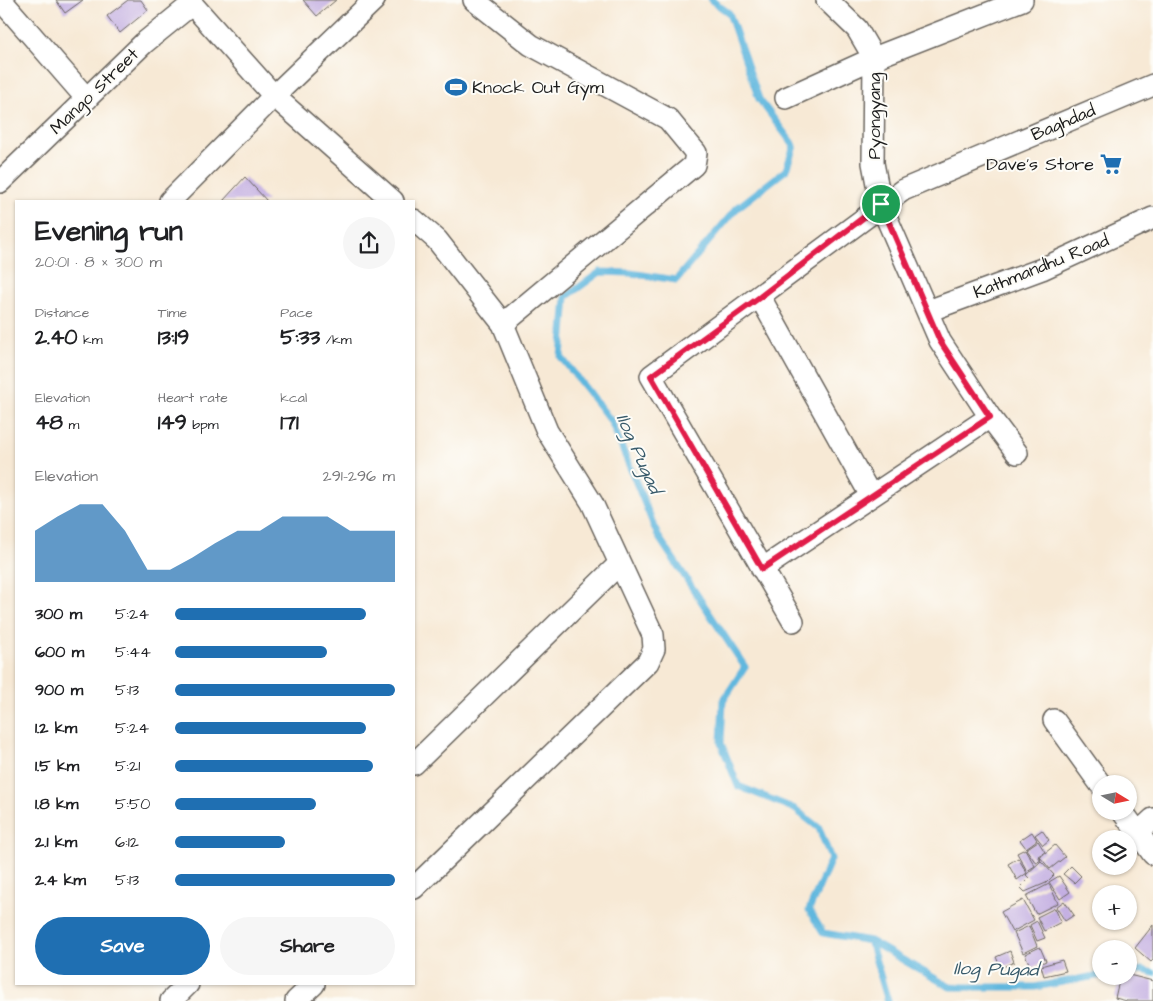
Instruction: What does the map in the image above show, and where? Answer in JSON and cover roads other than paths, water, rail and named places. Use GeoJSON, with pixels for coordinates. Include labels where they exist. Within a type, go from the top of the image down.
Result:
{"type":"FeatureCollection","features":[{"type":"Feature","properties":{"kind":"street"},"geometry":{"type":"LineString","coordinates":[[1,0],[86,99]]}},
{"type":"Feature","properties":{"kind":"street"},"geometry":{"type":"LineString","coordinates":[[171,200],[274,96],[374,0]]}},
{"type":"Feature","properties":{"kind":"street"},"geometry":{"type":"LineString","coordinates":[[474,0],[531,45],[668,119],[696,153],[694,165],[503,324]]}},
{"type":"Feature","properties":{"kind":"street","name":"Pyongyang"},"geometry":{"type":"LineString","coordinates":[[827,0],[856,28],[874,58],[873,163],[881,204],[940,341],[990,417],[1017,453]]}},
{"type":"Feature","properties":{"kind":"street"},"geometry":{"type":"LineString","coordinates":[[192,2],[274,96],[392,200]]}},
{"type":"Feature","properties":{"kind":"street","name":"Mango Street"},"geometry":{"type":"LineString","coordinates":[[0,182],[144,43],[192,2]]}},
{"type":"Feature","properties":{"kind":"street"},"geometry":{"type":"LineString","coordinates":[[786,98],[874,58],[1008,3]]}},
{"type":"Feature","properties":{"kind":"street","name":"Baghdad"},"geometry":{"type":"LineString","coordinates":[[762,569],[651,376],[760,297],[881,204],[903,190],[1153,84]]}},
{"type":"Feature","properties":{"kind":"street","name":"Kathmandhu Road"},"geometry":{"type":"LineString","coordinates":[[928,311],[1042,269],[1153,218]]}},
{"type":"Feature","properties":{"kind":"street"},"geometry":{"type":"LineString","coordinates":[[415,221],[437,240],[503,324],[547,431],[592,504],[653,635],[654,649],[648,662],[415,887]]}},
{"type":"Feature","properties":{"kind":"street"},"geometry":{"type":"LineString","coordinates":[[760,297],[871,496]]}},
{"type":"Feature","properties":{"kind":"street"},"geometry":{"type":"LineString","coordinates":[[793,621],[762,569],[990,417]]}},
{"type":"Feature","properties":{"kind":"street"},"geometry":{"type":"LineString","coordinates":[[415,763],[619,564]]}},
{"type":"Feature","properties":{"kind":"street"},"geometry":{"type":"LineString","coordinates":[[1054,720],[1093,775]]}},
{"type":"Feature","properties":{"kind":"street"},"geometry":{"type":"LineString","coordinates":[[1146,826],[1153,854]]}},
{"type":"Feature","properties":{"kind":"street"},"geometry":{"type":"LineString","coordinates":[[171,1001],[187,985]]}},
{"type":"Feature","properties":{"kind":"street"},"geometry":{"type":"LineString","coordinates":[[296,1001],[313,985]]}},
{"type":"Feature","properties":{"kind":"waterway","name":"Ilog Pugad"},"geometry":{"type":"LineString","coordinates":[[711,0],[729,13],[759,99],[794,146],[786,170],[737,208],[676,280],[630,273],[600,272],[566,297],[561,357],[611,421],[658,536],[745,667],[723,701],[721,743],[738,786],[795,809],[819,828],[831,859],[809,910],[823,933],[870,941],[950,987],[1035,987],[1092,977]]}},
{"type":"Feature","properties":{"kind":"waterway","name":"Ilog Pugad"},"geometry":{"type":"LineString","coordinates":[[870,941],[888,1001]]}},
{"type":"Feature","properties":{"kind":"waterway","name":"Ilog Pugad"},"geometry":{"type":"LineString","coordinates":[[1137,971],[1143,970],[1153,973]]}},
{"type":"Feature","properties":{"kind":"place","name":"Knock Out Gym"},"geometry":{"type":"Point","coordinates":[456,87]}},
{"type":"Feature","properties":{"kind":"place","name":"Dave's Store"},"geometry":{"type":"Point","coordinates":[1111,164]}}]}
